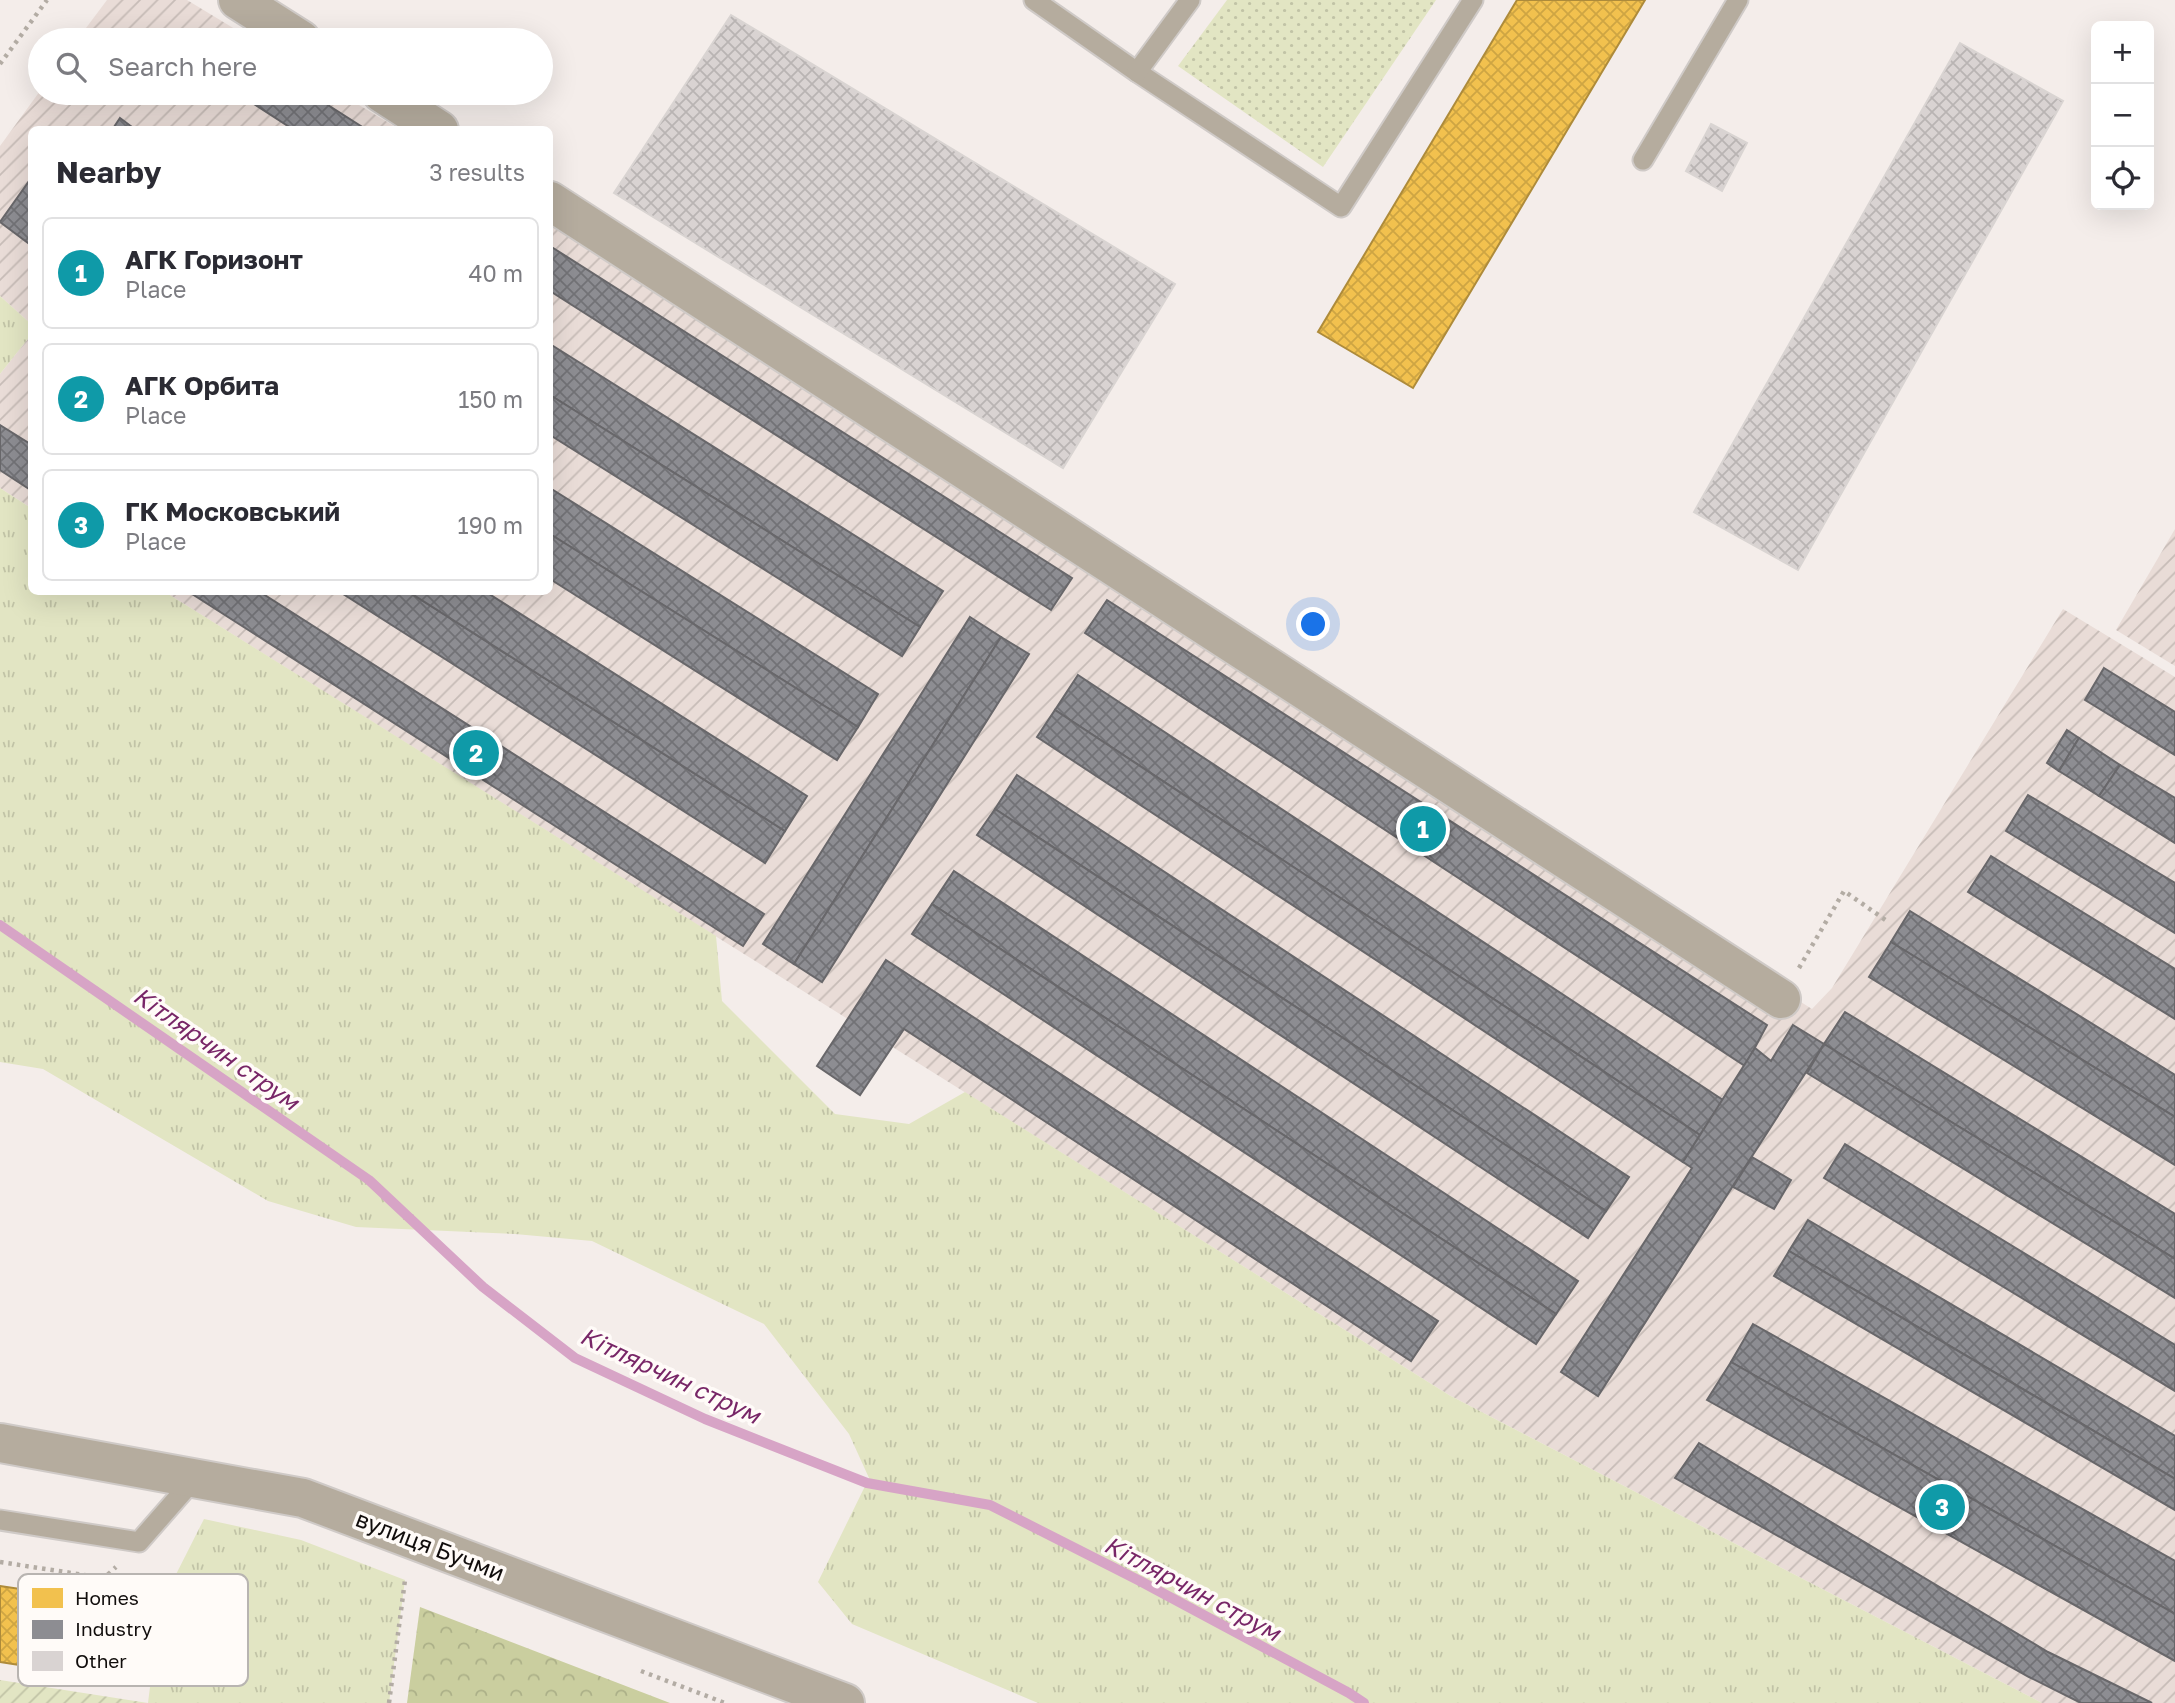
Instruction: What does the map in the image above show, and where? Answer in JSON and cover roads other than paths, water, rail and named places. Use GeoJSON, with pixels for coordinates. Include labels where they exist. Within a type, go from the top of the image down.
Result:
{"type":"FeatureCollection","features":[{"type":"Feature","properties":{"kind":"street"},"geometry":{"type":"LineString","coordinates":[[239,0],[282,28]]}},
{"type":"Feature","properties":{"kind":"street"},"geometry":{"type":"LineString","coordinates":[[400,105],[433,126]]}},
{"type":"Feature","properties":{"kind":"street"},"geometry":{"type":"LineString","coordinates":[[553,203],[1781,999]]}},
{"type":"Feature","properties":{"kind":"street","name":"вулиця Бучми"},"geometry":{"type":"LineString","coordinates":[[0,1443],[303,1497],[845,1703]]}},
{"type":"Feature","properties":{"kind":"lane"},"geometry":{"type":"LineString","coordinates":[[1034,0],[1137,72],[1341,207],[1473,0]]}},
{"type":"Feature","properties":{"kind":"lane"},"geometry":{"type":"LineString","coordinates":[[1137,72],[1190,0]]}},
{"type":"Feature","properties":{"kind":"lane"},"geometry":{"type":"LineString","coordinates":[[1643,160],[1738,0]]}},
{"type":"Feature","properties":{"kind":"lane"},"geometry":{"type":"LineString","coordinates":[[0,1520],[139,1542],[195,1478]]}},
{"type":"Feature","properties":{"kind":"waterway","name":"Кітлярчин струм"},"geometry":{"type":"LineString","coordinates":[[0,925],[369,1180],[483,1287],[575,1358],[705,1419],[867,1483],[990,1505],[1140,1581],[1364,1703]]}},
{"type":"Feature","properties":{"kind":"place","name":"АГК Орбита"},"geometry":{"type":"Point","coordinates":[476,753]}},
{"type":"Feature","properties":{"kind":"place","name":"АГК Горизонт"},"geometry":{"type":"Point","coordinates":[1423,829]}},
{"type":"Feature","properties":{"kind":"place","name":"ГК Московський"},"geometry":{"type":"Point","coordinates":[1942,1507]}}]}
